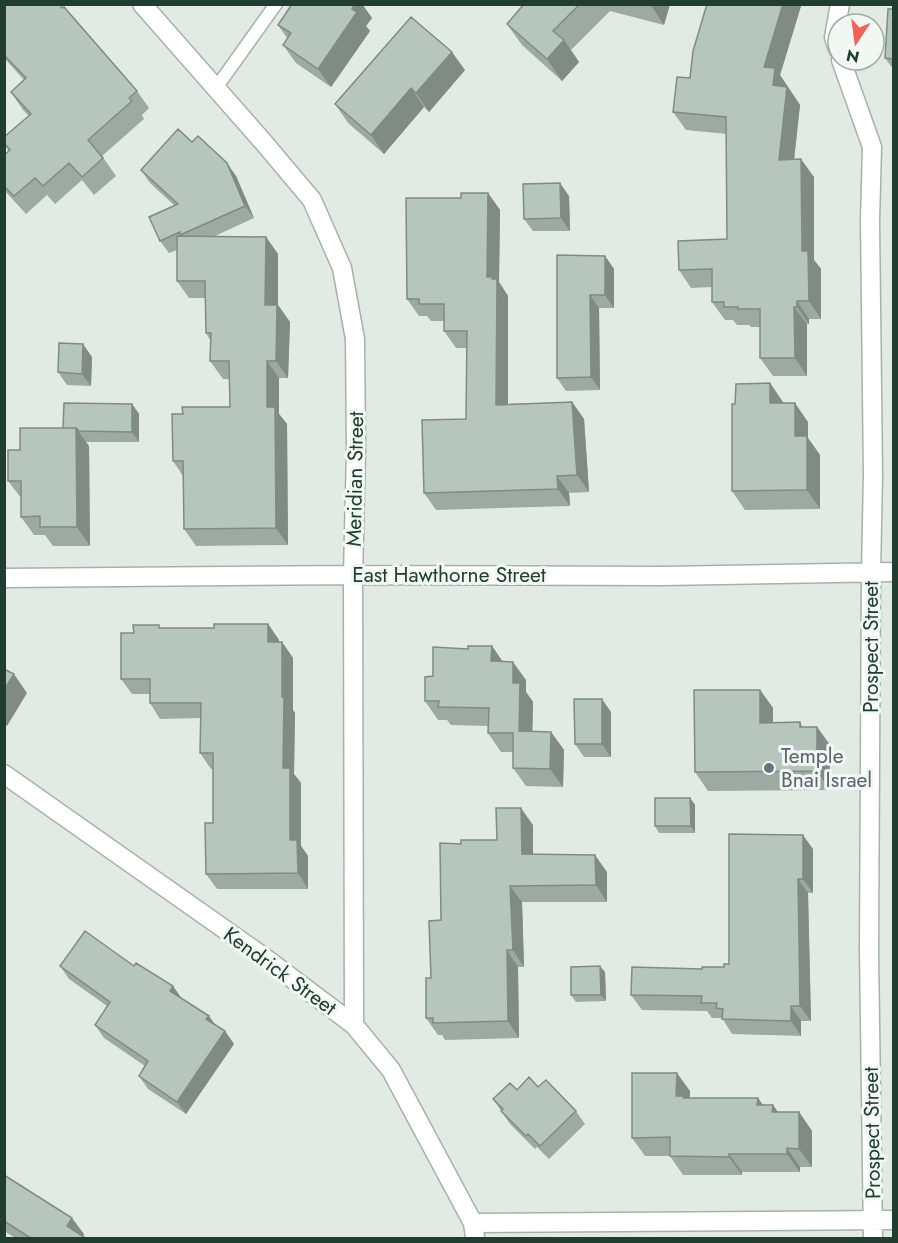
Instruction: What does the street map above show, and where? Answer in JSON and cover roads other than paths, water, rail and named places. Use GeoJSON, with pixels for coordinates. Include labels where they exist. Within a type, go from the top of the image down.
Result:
{"type":"FeatureCollection","features":[{"type":"Feature","properties":{"kind":"street","name":"Meridian Street"},"geometry":{"type":"LineString","coordinates":[[142,4],[312,200],[342,268],[355,339],[354,1025]]}},
{"type":"Feature","properties":{"kind":"street","name":"Prospect Street"},"geometry":{"type":"LineString","coordinates":[[845,72],[872,147],[870,221],[873,475],[869,950],[873,1239]]}},
{"type":"Feature","properties":{"kind":"street","name":"East Hawthorne Street"},"geometry":{"type":"LineString","coordinates":[[4,578],[353,575],[663,576],[894,572]]}},
{"type":"Feature","properties":{"kind":"street","name":"Kendrick Street"},"geometry":{"type":"LineString","coordinates":[[4,774],[261,955],[354,1025],[391,1070],[474,1231]]}},
{"type":"Feature","properties":{"kind":"street"},"geometry":{"type":"LineString","coordinates":[[474,1231],[894,1220]]}},
{"type":"Feature","properties":{"kind":"lane"},"geometry":{"type":"LineString","coordinates":[[216,88],[276,4]]}},
{"type":"Feature","properties":{"kind":"place","name":"Temple Bnai Israel"},"geometry":{"type":"Point","coordinates":[769,768]}}]}
